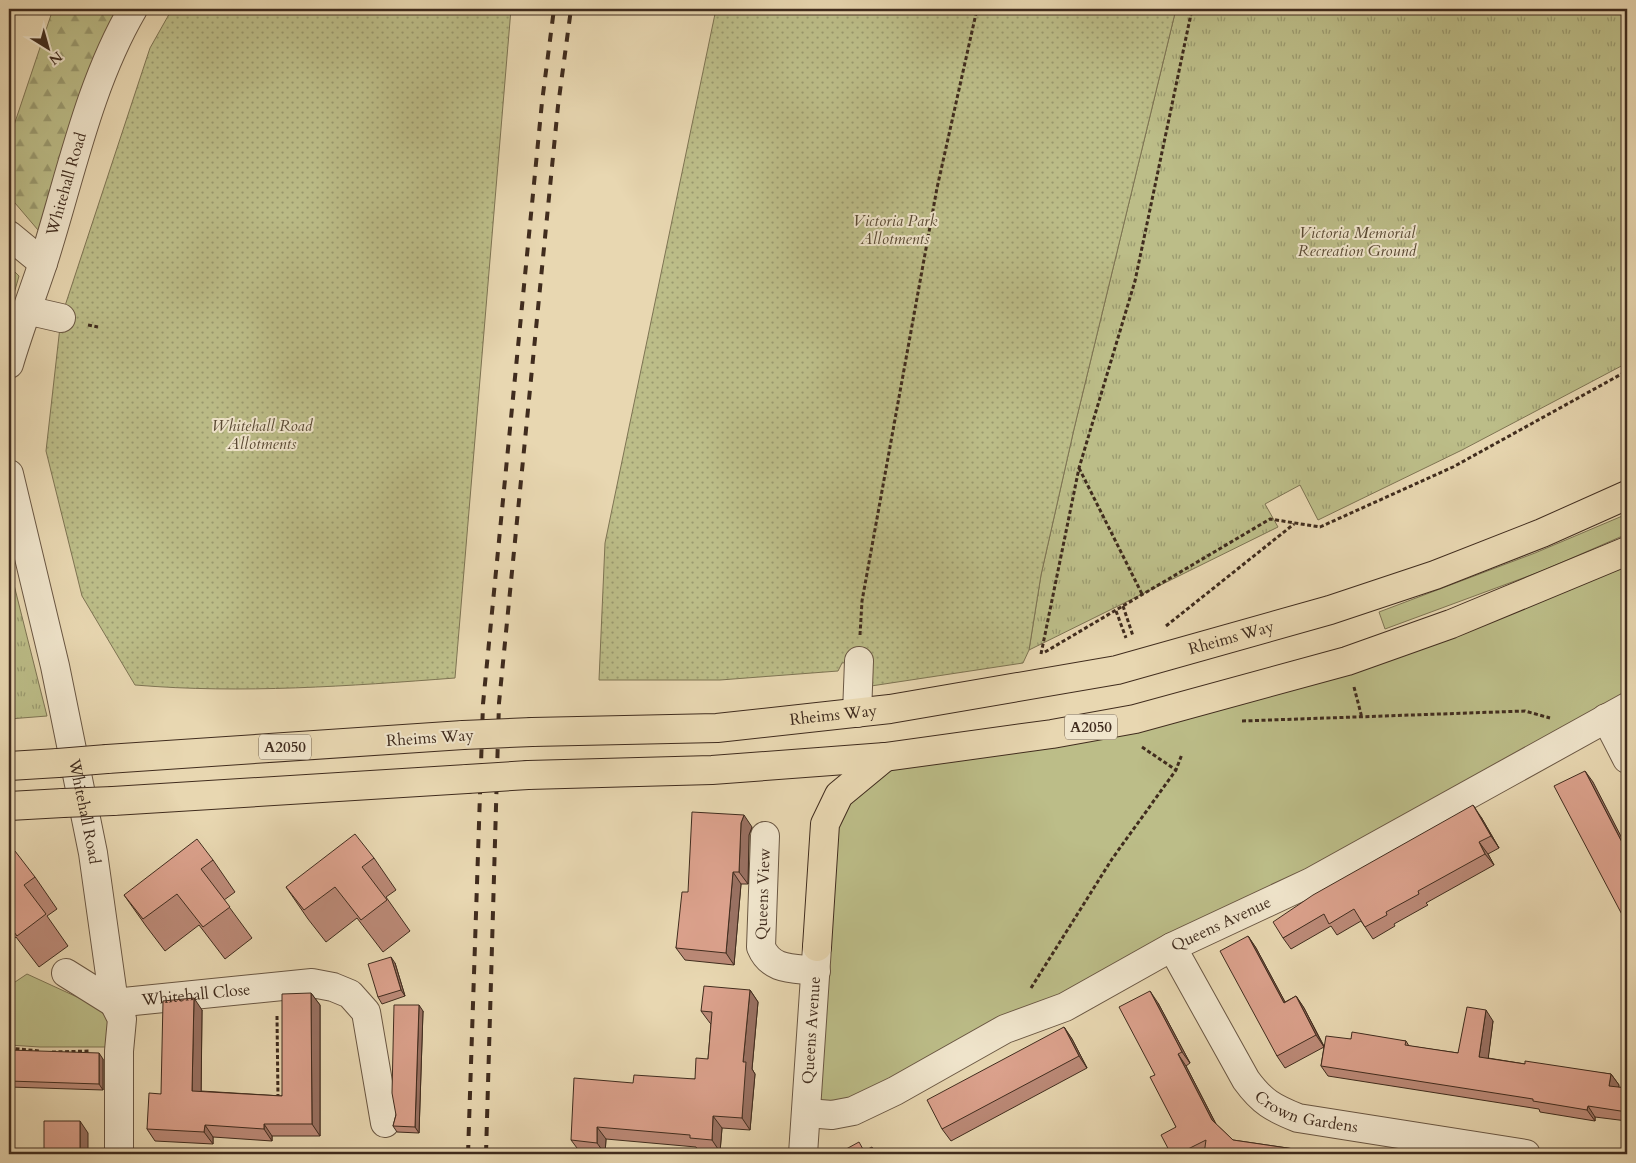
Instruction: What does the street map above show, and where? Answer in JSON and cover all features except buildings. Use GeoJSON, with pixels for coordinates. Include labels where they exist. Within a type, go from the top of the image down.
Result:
{"type":"FeatureCollection","features":[{"type":"Feature","properties":{"kind":"main road","name":"Rheims Way"},"geometry":{"type":"LineString","coordinates":[[9,766],[463,735],[718,728],[857,713],[1038,685],[1117,670],[1330,610],[1435,575],[1542,533],[1627,495]]}},
{"type":"Feature","properties":{"kind":"main road","name":"A2050"},"geometry":{"type":"LineString","coordinates":[[9,806],[528,775],[712,770],[885,757],[1052,734],[1135,719],[1347,661],[1451,624],[1627,551]]}},
{"type":"Feature","properties":{"kind":"main road"},"geometry":{"type":"LineString","coordinates":[[817,959],[825,824],[839,795],[885,757]]}},
{"type":"Feature","properties":{"kind":"street","name":"Whitehall Road"},"geometry":{"type":"LineString","coordinates":[[9,364],[43,263],[63,188],[115,40],[133,9]]}},
{"type":"Feature","properties":{"kind":"street"},"geometry":{"type":"LineString","coordinates":[[9,235],[43,263]]}},
{"type":"Feature","properties":{"kind":"street"},"geometry":{"type":"LineString","coordinates":[[26,310],[61,318]]}},
{"type":"Feature","properties":{"kind":"street","name":"Whitehall Road"},"geometry":{"type":"LineString","coordinates":[[9,474],[53,657],[93,853],[114,1003],[122,1019],[119,1154]]}},
{"type":"Feature","properties":{"kind":"street"},"geometry":{"type":"LineString","coordinates":[[857,713],[859,661]]}},
{"type":"Feature","properties":{"kind":"street"},"geometry":{"type":"LineString","coordinates":[[1607,718],[1627,759]]}},
{"type":"Feature","properties":{"kind":"street","name":"Queens Avenue"},"geometry":{"type":"LineString","coordinates":[[807,1113],[832,1115],[853,1111],[896,1091],[1006,1029],[1065,1006],[1172,947],[1311,882],[1607,718]]}},
{"type":"Feature","properties":{"kind":"street","name":"Queens View"},"geometry":{"type":"LineString","coordinates":[[765,836],[761,947],[765,957],[775,965],[817,959]]}},
{"type":"Feature","properties":{"kind":"street","name":"Crown Gardens"},"geometry":{"type":"LineString","coordinates":[[1172,947],[1246,1080],[1258,1097],[1273,1109],[1298,1118],[1526,1154]]}},
{"type":"Feature","properties":{"kind":"street","name":"Queens Avenue"},"geometry":{"type":"LineString","coordinates":[[803,1154],[817,959]]}},
{"type":"Feature","properties":{"kind":"street"},"geometry":{"type":"LineString","coordinates":[[66,973],[114,1003]]}},
{"type":"Feature","properties":{"kind":"street","name":"Whitehall Close"},"geometry":{"type":"LineString","coordinates":[[114,1003],[312,983],[332,987],[350,994],[366,1012],[386,1123]]}},
{"type":"Feature","properties":{"kind":"path"},"geometry":{"type":"LineString","coordinates":[[859,661],[862,601],[937,188],[976,9]]}},
{"type":"Feature","properties":{"kind":"path"},"geometry":{"type":"LineString","coordinates":[[1038,659],[1041,654],[1079,468],[1135,281],[1192,9]]}},
{"type":"Feature","properties":{"kind":"path"},"geometry":{"type":"LineString","coordinates":[[1041,654],[1270,519],[1320,527],[1453,467],[1627,370]]}},
{"type":"Feature","properties":{"kind":"path"},"geometry":{"type":"LineString","coordinates":[[1079,468],[1142,594]]}},
{"type":"Feature","properties":{"kind":"path"},"geometry":{"type":"LineString","coordinates":[[1160,630],[1295,524]]}},
{"type":"Feature","properties":{"kind":"path"},"geometry":{"type":"LineString","coordinates":[[1123,606],[1135,640]]}},
{"type":"Feature","properties":{"kind":"path"},"geometry":{"type":"LineString","coordinates":[[1236,721],[1525,710],[1607,718]]}},
{"type":"Feature","properties":{"kind":"path"},"geometry":{"type":"LineString","coordinates":[[1135,743],[1176,770]]}},
{"type":"Feature","properties":{"kind":"path"},"geometry":{"type":"LineString","coordinates":[[1006,1029],[1112,859],[1176,770],[1182,754]]}},
{"type":"Feature","properties":{"kind":"path"},"geometry":{"type":"LineString","coordinates":[[276,986],[278,1104]]}},
{"type":"Feature","properties":{"kind":"path"},"geometry":{"type":"LineString","coordinates":[[9,1048],[43,1052],[120,1051]]}},
{"type":"Feature","properties":{"kind":"green space"},"geometry":{"type":"Polygon","coordinates":[[[53,9],[128,9],[38,230],[9,196],[9,140],[53,9]]]}},
{"type":"Feature","properties":{"kind":"green space","name":"Whitehall Road Allotments"},"geometry":{"type":"Polygon","coordinates":[[[172,9],[511,9],[455,678],[255,689],[175,688],[135,685],[82,596],[46,451],[61,318],[150,48],[172,9]]]}},
{"type":"Feature","properties":{"kind":"green space","name":"Victoria Park Allotments"},"geometry":{"type":"Polygon","coordinates":[[[716,9],[1176,9],[1074,429],[1041,575],[1029,650],[1023,663],[871,686],[859,661],[842,663],[838,671],[720,680],[599,680],[605,543],[716,9]]]}},
{"type":"Feature","properties":{"kind":"green space","name":"Victoria Memorial Recreation Ground"},"geometry":{"type":"Polygon","coordinates":[[[1176,9],[1627,9],[1627,363],[1462,450],[1318,520],[1300,485],[1265,504],[1278,527],[1029,650],[1041,575],[1074,429],[1176,9]]]}},
{"type":"Feature","properties":{"kind":"green space"},"geometry":{"type":"Polygon","coordinates":[[[9,266],[19,276],[9,311],[9,266]]]}},
{"type":"Feature","properties":{"kind":"green space"},"geometry":{"type":"Polygon","coordinates":[[[1627,514],[1627,534],[1542,571],[1385,629],[1379,612],[1535,553],[1627,514]]]}},
{"type":"Feature","properties":{"kind":"green space"},"geometry":{"type":"Polygon","coordinates":[[[1627,551],[1627,707],[895,1091],[807,1113],[825,824],[885,757],[1135,719],[1627,551]]]}},
{"type":"Feature","properties":{"kind":"green space"},"geometry":{"type":"Polygon","coordinates":[[[9,565],[47,716],[9,719],[9,565]]]}},
{"type":"Feature","properties":{"kind":"green space"},"geometry":{"type":"Polygon","coordinates":[[[27,974],[114,1014],[114,1047],[9,1045],[9,986],[27,974]]]}},
{"type":"Feature","properties":{"kind":"railway"},"geometry":{"type":"LineString","coordinates":[[468,1154],[483,704],[542,102],[554,9]]}},
{"type":"Feature","properties":{"kind":"railway"},"geometry":{"type":"LineString","coordinates":[[486,1154],[499,703],[558,106],[571,9]]}}]}
